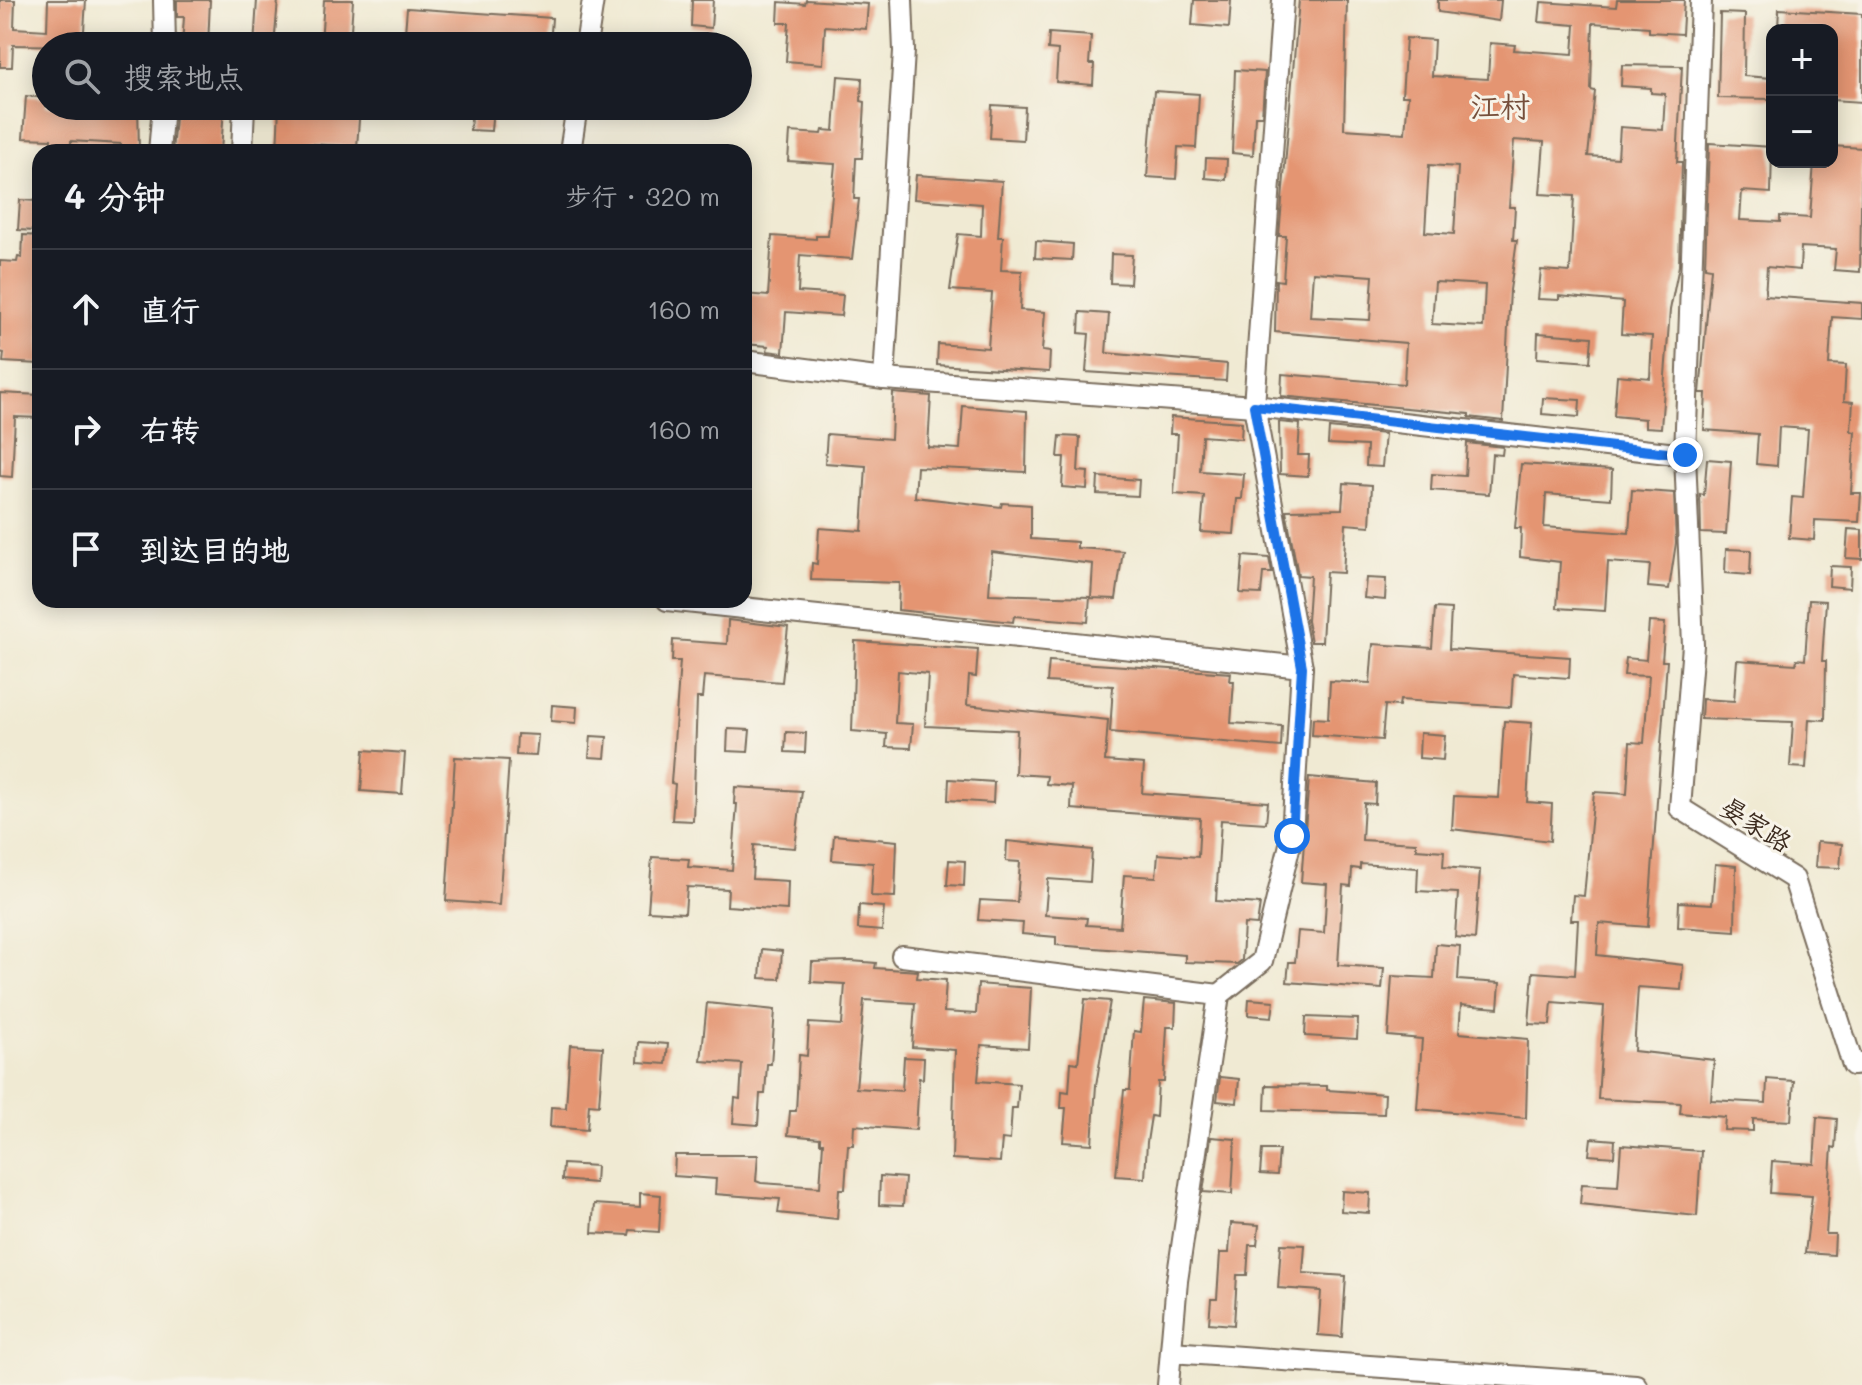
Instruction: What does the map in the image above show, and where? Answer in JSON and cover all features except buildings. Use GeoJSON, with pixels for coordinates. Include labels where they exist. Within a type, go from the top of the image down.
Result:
{"type":"FeatureCollection","features":[{"type":"Feature","properties":{"kind":"street"},"geometry":{"type":"LineString","coordinates":[[164,0],[165,32]]}},
{"type":"Feature","properties":{"kind":"street"},"geometry":{"type":"LineString","coordinates":[[588,32],[593,0]]}},
{"type":"Feature","properties":{"kind":"street"},"geometry":{"type":"LineString","coordinates":[[884,379],[904,51],[902,0]]}},
{"type":"Feature","properties":{"kind":"street"},"geometry":{"type":"LineString","coordinates":[[1168,1385],[1177,1281],[1219,995],[1262,961],[1292,836],[1302,667],[1254,406],[1283,0]]}},
{"type":"Feature","properties":{"kind":"street"},"geometry":{"type":"LineString","coordinates":[[752,362],[884,379],[1254,406],[1685,455],[1701,0]]}},
{"type":"Feature","properties":{"kind":"street"},"geometry":{"type":"LineString","coordinates":[[160,144],[162,120]]}},
{"type":"Feature","properties":{"kind":"street"},"geometry":{"type":"LineString","coordinates":[[242,144],[243,120]]}},
{"type":"Feature","properties":{"kind":"street"},"geometry":{"type":"LineString","coordinates":[[571,144],[575,120]]}},
{"type":"Feature","properties":{"kind":"street","name":"晏家路"},"geometry":{"type":"LineString","coordinates":[[1685,455],[1693,645],[1680,808],[1794,879],[1853,1065],[1862,1064]]}},
{"type":"Feature","properties":{"kind":"street"},"geometry":{"type":"LineString","coordinates":[[743,608],[1302,667]]}},
{"type":"Feature","properties":{"kind":"street"},"geometry":{"type":"LineString","coordinates":[[902,956],[1219,995]]}},
{"type":"Feature","properties":{"kind":"street"},"geometry":{"type":"LineString","coordinates":[[1171,1352],[1636,1385]]}},
{"type":"Feature","properties":{"kind":"district","name":"江村"},"geometry":{"type":"Point","coordinates":[1500,107]}},
{"type":"Feature","properties":{"kind":"route"},"geometry":{"type":"LineString","coordinates":[[1292,836],[1302,667],[1254,406],[1685,455]]}}]}
